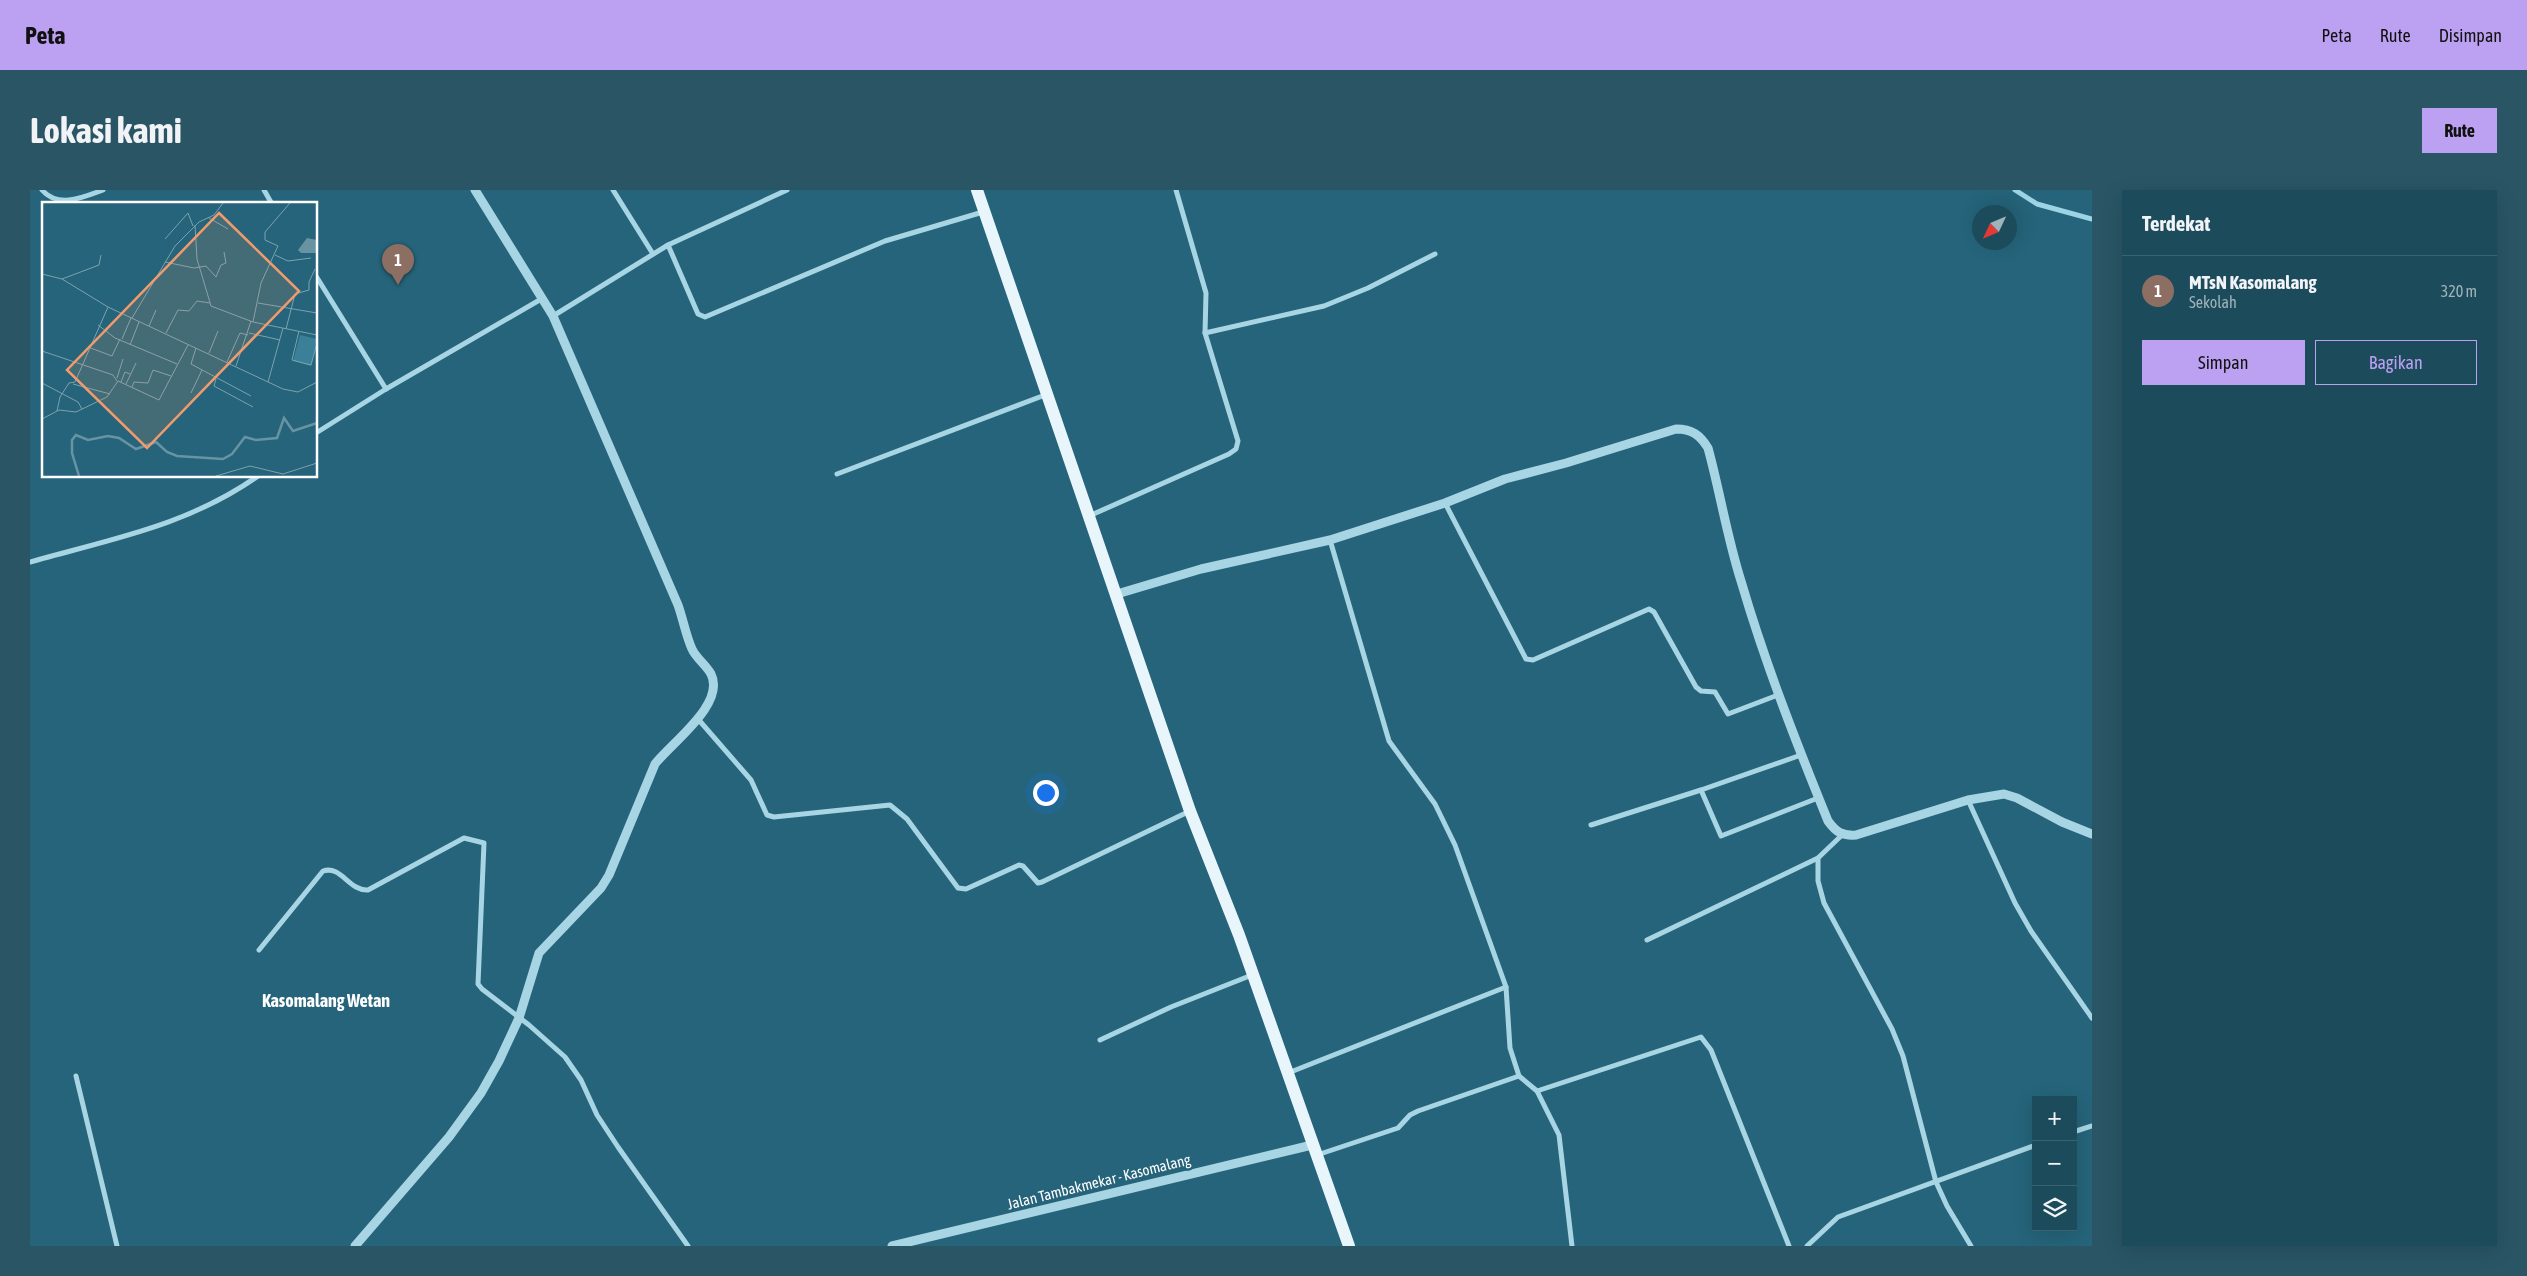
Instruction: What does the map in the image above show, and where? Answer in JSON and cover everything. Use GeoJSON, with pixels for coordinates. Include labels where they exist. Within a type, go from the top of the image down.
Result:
{"type":"FeatureCollection","features":[{"type":"Feature","properties":{"kind":"main road"},"geometry":{"type":"LineString","coordinates":[[977,190],[1190,811],[1252,975],[1349,1246]]}},
{"type":"Feature","properties":{"kind":"street"},"geometry":{"type":"LineString","coordinates":[[42,190],[57,199],[68,201],[103,190]]}},
{"type":"Feature","properties":{"kind":"street"},"geometry":{"type":"LineString","coordinates":[[264,190],[271,202]]}},
{"type":"Feature","properties":{"kind":"street"},"geometry":{"type":"LineString","coordinates":[[355,1246],[449,1137],[481,1093],[499,1061],[519,1018],[539,953],[601,888],[609,874],[655,764],[665,751],[698,719],[708,706],[713,691],[712,675],[692,650],[678,605],[554,316],[544,297],[475,190]]}},
{"type":"Feature","properties":{"kind":"street"},"geometry":{"type":"LineString","coordinates":[[613,190],[653,254]]}},
{"type":"Feature","properties":{"kind":"street"},"geometry":{"type":"LineString","coordinates":[[554,316],[668,245],[787,190]]}},
{"type":"Feature","properties":{"kind":"street"},"geometry":{"type":"LineString","coordinates":[[1089,517],[1229,454],[1236,449],[1238,441],[1206,333],[1206,293],[1176,190]]}},
{"type":"Feature","properties":{"kind":"street"},"geometry":{"type":"LineString","coordinates":[[668,245],[698,314],[705,317],[886,241],[984,212]]}},
{"type":"Feature","properties":{"kind":"street"},"geometry":{"type":"LineString","coordinates":[[1206,333],[1337,301],[1381,282],[1435,254]]}},
{"type":"Feature","properties":{"kind":"street"},"geometry":{"type":"LineString","coordinates":[[318,279],[386,389]]}},
{"type":"Feature","properties":{"kind":"street"},"geometry":{"type":"LineString","coordinates":[[318,432],[386,389],[544,297]]}},
{"type":"Feature","properties":{"kind":"street"},"geometry":{"type":"LineString","coordinates":[[837,474],[1046,394]]}},
{"type":"Feature","properties":{"kind":"street"},"geometry":{"type":"LineString","coordinates":[[1117,594],[1201,569],[1330,540],[1445,502],[1505,479],[1592,456],[1676,429],[1687,429],[1702,438],[1708,448],[1740,578],[1778,695],[1828,821],[1842,835]]}},
{"type":"Feature","properties":{"kind":"street"},"geometry":{"type":"LineString","coordinates":[[30,562],[172,523],[228,497],[255,478]]}},
{"type":"Feature","properties":{"kind":"street"},"geometry":{"type":"LineString","coordinates":[[1445,502],[1526,659],[1533,660],[1649,609],[1654,612],[1696,687],[1702,691],[1715,692],[1728,714],[1778,695]]}},
{"type":"Feature","properties":{"kind":"street"},"geometry":{"type":"LineString","coordinates":[[1330,540],[1388,741],[1435,804],[1447,826],[1506,987],[1510,1048],[1519,1076],[1537,1090],[1559,1135],[1572,1246]]}},
{"type":"Feature","properties":{"kind":"street"},"geometry":{"type":"LineString","coordinates":[[698,719],[750,780],[766,815],[774,817],[890,805],[907,819],[958,888],[966,889],[1019,865],[1038,883],[1042,882],[1190,811]]}},
{"type":"Feature","properties":{"kind":"street"},"geometry":{"type":"LineString","coordinates":[[1591,825],[1701,790],[1801,755]]}},
{"type":"Feature","properties":{"kind":"street"},"geometry":{"type":"LineString","coordinates":[[1701,790],[1721,836],[1818,798]]}},
{"type":"Feature","properties":{"kind":"street"},"geometry":{"type":"LineString","coordinates":[[1647,940],[1818,858],[1842,835],[1864,833],[1968,800],[2004,794],[2017,798],[2062,822],[2092,834]]}},
{"type":"Feature","properties":{"kind":"street"},"geometry":{"type":"LineString","coordinates":[[1968,800],[2015,903],[2031,931],[2092,1018]]}},
{"type":"Feature","properties":{"kind":"street"},"geometry":{"type":"LineString","coordinates":[[259,950],[323,871],[329,869],[336,871],[354,887],[368,890],[466,838],[484,843],[478,984],[565,1058],[581,1080],[597,1115],[688,1246]]}},
{"type":"Feature","properties":{"kind":"street"},"geometry":{"type":"LineString","coordinates":[[1818,858],[1818,882],[1824,903],[1892,1029],[1904,1056],[1936,1182],[1947,1206],[1971,1246]]}},
{"type":"Feature","properties":{"kind":"street"},"geometry":{"type":"LineString","coordinates":[[1100,1040],[1171,1007],[1252,975]]}},
{"type":"Feature","properties":{"kind":"street"},"geometry":{"type":"LineString","coordinates":[[1287,1074],[1506,987]]}},
{"type":"Feature","properties":{"kind":"street"},"geometry":{"type":"LineString","coordinates":[[1537,1090],[1702,1037],[1711,1050],[1789,1246]]}},
{"type":"Feature","properties":{"kind":"street"},"geometry":{"type":"LineString","coordinates":[[76,1076],[117,1246]]}},
{"type":"Feature","properties":{"kind":"street"},"geometry":{"type":"LineString","coordinates":[[1315,1150],[1398,1128],[1410,1115],[1418,1111],[1519,1076]]}},
{"type":"Feature","properties":{"kind":"street"},"geometry":{"type":"LineString","coordinates":[[2077,1131],[2092,1126]]}},
{"type":"Feature","properties":{"kind":"street"},"geometry":{"type":"LineString","coordinates":[[1807,1246],[1838,1217],[2032,1146]]}},
{"type":"Feature","properties":{"kind":"street","name":"Jalan Tambakmekar - Kasomalang"},"geometry":{"type":"LineString","coordinates":[[892,1246],[1315,1150]]}},
{"type":"Feature","properties":{"kind":"waterway"},"geometry":{"type":"LineString","coordinates":[[2015,190],[2037,204],[2092,219]]}},
{"type":"Feature","properties":{"kind":"place","name":"MTsN Kasomalang"},"geometry":{"type":"Point","coordinates":[398,285]}},
{"type":"Feature","properties":{"kind":"district","name":"Kasomalang Wetan"},"geometry":{"type":"Point","coordinates":[326,1001]}}]}
